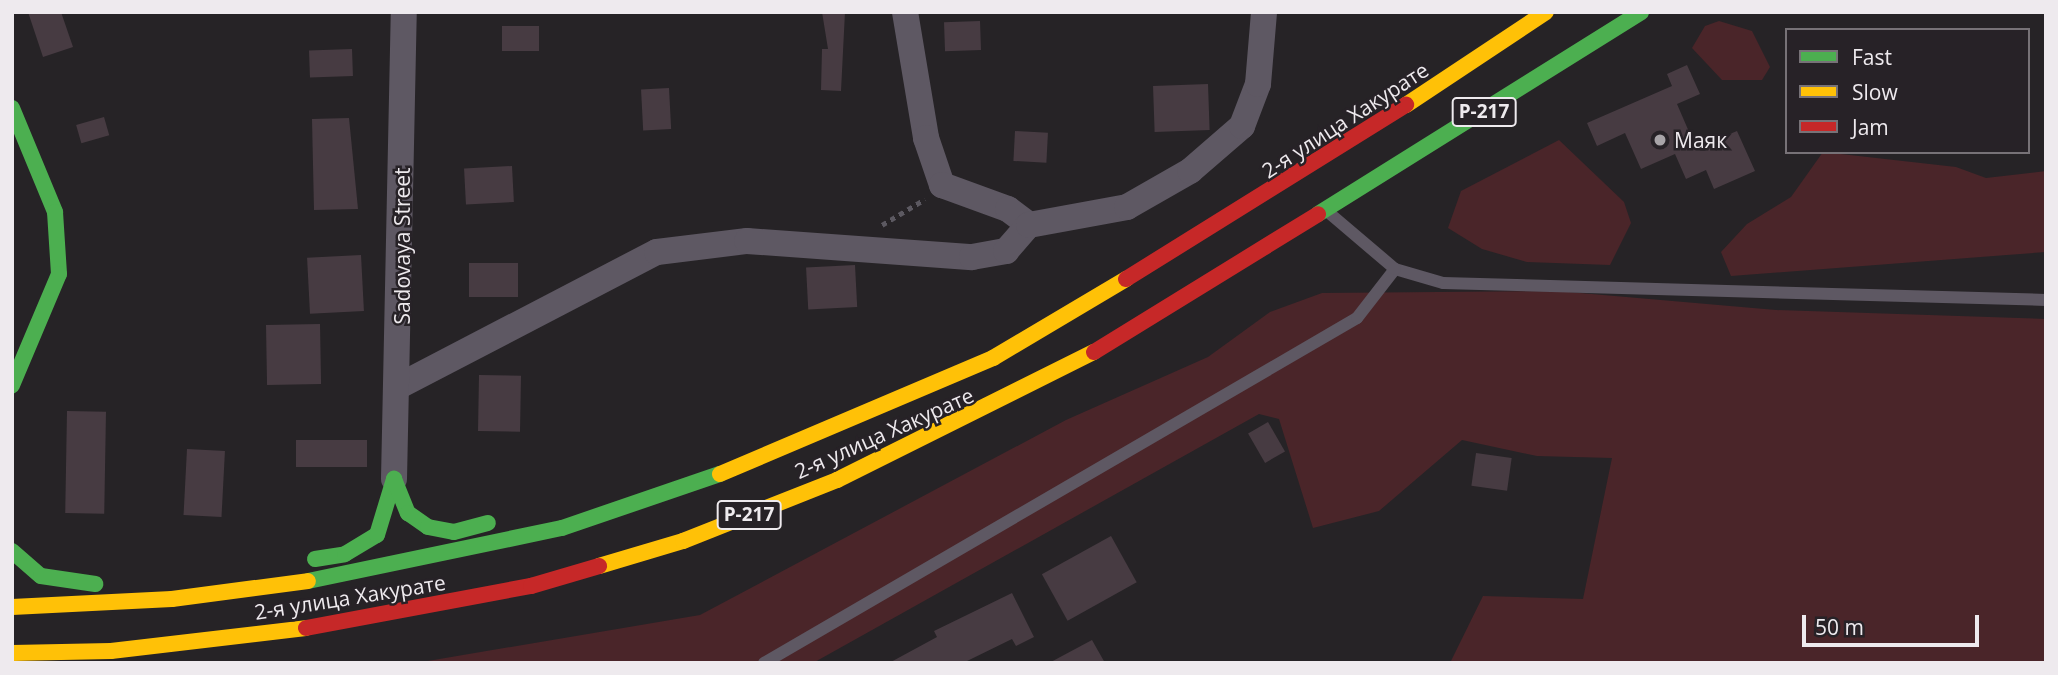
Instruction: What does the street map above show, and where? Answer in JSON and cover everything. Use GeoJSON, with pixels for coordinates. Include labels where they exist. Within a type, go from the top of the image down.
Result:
{"type":"FeatureCollection","features":[{"type":"Feature","properties":{"kind":"main road","name":"2-я улица Хакурате"},"geometry":{"type":"LineString","coordinates":[[12,607],[111,604],[360,574],[562,528],[810,440],[993,358],[1066,316],[1391,118],[1546,12]]}},
{"type":"Feature","properties":{"kind":"main road","name":"2-я улица Хакурате"},"geometry":{"type":"LineString","coordinates":[[12,653],[111,651],[425,607],[531,586],[682,541],[969,420],[1111,343],[1328,212],[1641,12]]}},
{"type":"Feature","properties":{"kind":"main road"},"geometry":{"type":"LineString","coordinates":[[12,108],[55,212],[58,274],[12,384]]}},
{"type":"Feature","properties":{"kind":"main road"},"geometry":{"type":"LineString","coordinates":[[731,449],[1066,316]]}},
{"type":"Feature","properties":{"kind":"main road"},"geometry":{"type":"LineString","coordinates":[[644,480],[681,467]]}},
{"type":"Feature","properties":{"kind":"main road"},"geometry":{"type":"LineString","coordinates":[[394,479],[408,513],[428,527],[454,532]]}},
{"type":"Feature","properties":{"kind":"main road"},"geometry":{"type":"LineString","coordinates":[[345,554],[377,535],[394,479]]}},
{"type":"Feature","properties":{"kind":"main road"},"geometry":{"type":"LineString","coordinates":[[297,562],[454,532],[503,519]]}},
{"type":"Feature","properties":{"kind":"main road"},"geometry":{"type":"LineString","coordinates":[[507,610],[545,601],[682,541]]}},
{"type":"Feature","properties":{"kind":"main road"},"geometry":{"type":"LineString","coordinates":[[12,551],[41,576],[102,583],[24,587]]}},
{"type":"Feature","properties":{"kind":"street","name":"Sadovaya Street"},"geometry":{"type":"LineString","coordinates":[[394,479],[401,385],[404,12]]}},
{"type":"Feature","properties":{"kind":"street"},"geometry":{"type":"LineString","coordinates":[[905,12],[926,138],[942,185],[1008,209],[1028,225]]}},
{"type":"Feature","properties":{"kind":"street"},"geometry":{"type":"LineString","coordinates":[[401,385],[657,252],[747,241],[972,257],[1006,251],[1028,225],[1127,207],[1190,171],[1242,126],[1258,84],[1264,12]]}},
{"type":"Feature","properties":{"kind":"lane"},"geometry":{"type":"LineString","coordinates":[[1328,212],[1395,269],[1443,283],[2046,300]]}},
{"type":"Feature","properties":{"kind":"lane"},"geometry":{"type":"LineString","coordinates":[[764,663],[1357,318],[1395,269]]}},
{"type":"Feature","properties":{"kind":"path"},"geometry":{"type":"LineString","coordinates":[[869,232],[942,185]]}},
{"type":"Feature","properties":{"kind":"shaded area"},"geometry":{"type":"Polygon","coordinates":[[[1719,21],[1752,31],[1770,67],[1762,80],[1722,80],[1692,48],[1705,26],[1719,21]]]}},
{"type":"Feature","properties":{"kind":"shaded area"},"geometry":{"type":"Polygon","coordinates":[[[1559,140],[1624,202],[1631,223],[1610,265],[1527,262],[1482,249],[1448,228],[1461,191],[1559,140]]]}},
{"type":"Feature","properties":{"kind":"shaded area"},"geometry":{"type":"Polygon","coordinates":[[[1822,154],[1956,167],[1986,178],[2046,171],[2046,252],[1731,276],[1721,252],[1747,224],[1791,197],[1822,154]]]}},
{"type":"Feature","properties":{"kind":"shaded area"},"geometry":{"type":"Polygon","coordinates":[[[1557,291],[1776,310],[2046,319],[2046,663],[1450,663],[1483,596],[1583,599],[1612,458],[1537,456],[1462,440],[1379,511],[1313,528],[1279,419],[1259,414],[813,663],[416,663],[700,615],[1066,420],[1208,357],[1270,312],[1322,293],[1557,291]]]}},
{"type":"Feature","properties":{"kind":"building"},"geometry":{"type":"Polygon","coordinates":[[[28,12],[61,12],[73,47],[43,57],[28,12]]]}},
{"type":"Feature","properties":{"kind":"building"},"geometry":{"type":"Polygon","coordinates":[[[822,12],[845,12],[841,91],[821,90],[822,49],[828,49],[822,12]]]}},
{"type":"Feature","properties":{"kind":"building"},"geometry":{"type":"Polygon","coordinates":[[[980,21],[981,50],[945,51],[944,22],[980,21]]]}},
{"type":"Feature","properties":{"kind":"building"},"geometry":{"type":"Polygon","coordinates":[[[502,26],[539,26],[539,51],[502,51],[502,26]]]}},
{"type":"Feature","properties":{"kind":"building"},"geometry":{"type":"Polygon","coordinates":[[[352,49],[353,76],[310,77],[309,51],[352,49]]]}},
{"type":"Feature","properties":{"kind":"building","name":"Маяк"},"geometry":{"type":"Polygon","coordinates":[[[1687,65],[1700,94],[1677,104],[1696,148],[1737,131],[1755,171],[1714,189],[1706,170],[1686,179],[1675,154],[1641,169],[1625,133],[1597,146],[1587,123],[1672,86],[1667,74],[1687,65]]]}},
{"type":"Feature","properties":{"kind":"building"},"geometry":{"type":"Polygon","coordinates":[[[1208,84],[1210,130],[1155,132],[1153,86],[1208,84]]]}},
{"type":"Feature","properties":{"kind":"building"},"geometry":{"type":"Polygon","coordinates":[[[669,88],[671,129],[643,130],[641,89],[669,88]]]}},
{"type":"Feature","properties":{"kind":"building"},"geometry":{"type":"Polygon","coordinates":[[[104,117],[109,135],[81,143],[76,125],[104,117]]]}},
{"type":"Feature","properties":{"kind":"building"},"geometry":{"type":"Polygon","coordinates":[[[349,118],[358,209],[314,210],[312,119],[349,118]]]}},
{"type":"Feature","properties":{"kind":"building"},"geometry":{"type":"Polygon","coordinates":[[[1015,131],[1048,133],[1046,163],[1013,161],[1015,131]]]}},
{"type":"Feature","properties":{"kind":"building"},"geometry":{"type":"Polygon","coordinates":[[[512,166],[514,202],[466,204],[464,169],[512,166]]]}},
{"type":"Feature","properties":{"kind":"building"},"geometry":{"type":"Polygon","coordinates":[[[361,255],[364,311],[310,314],[307,258],[361,255]]]}},
{"type":"Feature","properties":{"kind":"building"},"geometry":{"type":"Polygon","coordinates":[[[469,263],[518,263],[518,297],[469,297],[469,263]]]}},
{"type":"Feature","properties":{"kind":"building"},"geometry":{"type":"Polygon","coordinates":[[[855,265],[857,307],[808,310],[806,268],[855,265]]]}},
{"type":"Feature","properties":{"kind":"building"},"geometry":{"type":"Polygon","coordinates":[[[320,324],[321,384],[267,385],[266,325],[320,324]]]}},
{"type":"Feature","properties":{"kind":"building"},"geometry":{"type":"Polygon","coordinates":[[[479,375],[521,376],[520,432],[478,431],[479,375]]]}},
{"type":"Feature","properties":{"kind":"building"},"geometry":{"type":"Polygon","coordinates":[[[67,411],[106,412],[104,514],[65,513],[67,411]]]}},
{"type":"Feature","properties":{"kind":"building"},"geometry":{"type":"Polygon","coordinates":[[[1268,422],[1285,451],[1265,463],[1248,434],[1268,422]]]}},
{"type":"Feature","properties":{"kind":"building"},"geometry":{"type":"Polygon","coordinates":[[[296,440],[367,440],[367,467],[296,467],[296,440]]]}},
{"type":"Feature","properties":{"kind":"building"},"geometry":{"type":"Polygon","coordinates":[[[187,449],[225,451],[221,517],[184,515],[187,449]]]}},
{"type":"Feature","properties":{"kind":"building"},"geometry":{"type":"Polygon","coordinates":[[[1476,453],[1512,458],[1507,491],[1471,486],[1476,453]]]}},
{"type":"Feature","properties":{"kind":"building"},"geometry":{"type":"Polygon","coordinates":[[[1111,536],[1137,582],[1068,621],[1042,574],[1111,536]]]}},
{"type":"Feature","properties":{"kind":"building"},"geometry":{"type":"Polygon","coordinates":[[[1012,593],[1034,637],[1016,646],[1012,639],[963,663],[889,663],[937,637],[934,631],[1012,593]]]}},
{"type":"Feature","properties":{"kind":"building"},"geometry":{"type":"Polygon","coordinates":[[[1092,640],[1105,663],[1049,663],[1092,640]]]}},
{"type":"Feature","properties":{"kind":"traffic: fast"},"geometry":{"type":"LineString","coordinates":[[1318,214],[1641,12]]}},
{"type":"Feature","properties":{"kind":"traffic: fast"},"geometry":{"type":"LineString","coordinates":[[12,108],[55,212],[59,274],[12,385]]}},
{"type":"Feature","properties":{"kind":"traffic: fast"},"geometry":{"type":"LineString","coordinates":[[308,581],[562,528],[720,474]]}},
{"type":"Feature","properties":{"kind":"traffic: fast"},"geometry":{"type":"LineString","coordinates":[[315,559],[345,554],[377,535],[394,479],[408,513],[428,527],[454,532],[488,523]]}},
{"type":"Feature","properties":{"kind":"traffic: fast"},"geometry":{"type":"LineString","coordinates":[[12,551],[41,576],[95,584]]}},
{"type":"Feature","properties":{"kind":"traffic: slow"},"geometry":{"type":"LineString","coordinates":[[1406,105],[1546,12]]}},
{"type":"Feature","properties":{"kind":"traffic: slow"},"geometry":{"type":"LineString","coordinates":[[720,474],[993,358],[1126,279]]}},
{"type":"Feature","properties":{"kind":"traffic: slow"},"geometry":{"type":"LineString","coordinates":[[599,566],[683,541],[837,480],[1094,352]]}},
{"type":"Feature","properties":{"kind":"traffic: slow"},"geometry":{"type":"LineString","coordinates":[[12,607],[172,599],[308,581]]}},
{"type":"Feature","properties":{"kind":"traffic: slow"},"geometry":{"type":"LineString","coordinates":[[12,653],[111,651],[306,628]]}},
{"type":"Feature","properties":{"kind":"traffic: jam"},"geometry":{"type":"LineString","coordinates":[[1126,279],[1406,105]]}},
{"type":"Feature","properties":{"kind":"traffic: jam"},"geometry":{"type":"LineString","coordinates":[[1094,352],[1318,214]]}},
{"type":"Feature","properties":{"kind":"traffic: jam"},"geometry":{"type":"LineString","coordinates":[[306,628],[531,586],[599,566]]}},
{"type":"Feature","properties":{"kind":"place","name":"Маяк"},"geometry":{"type":"Point","coordinates":[1660,140]}}]}
